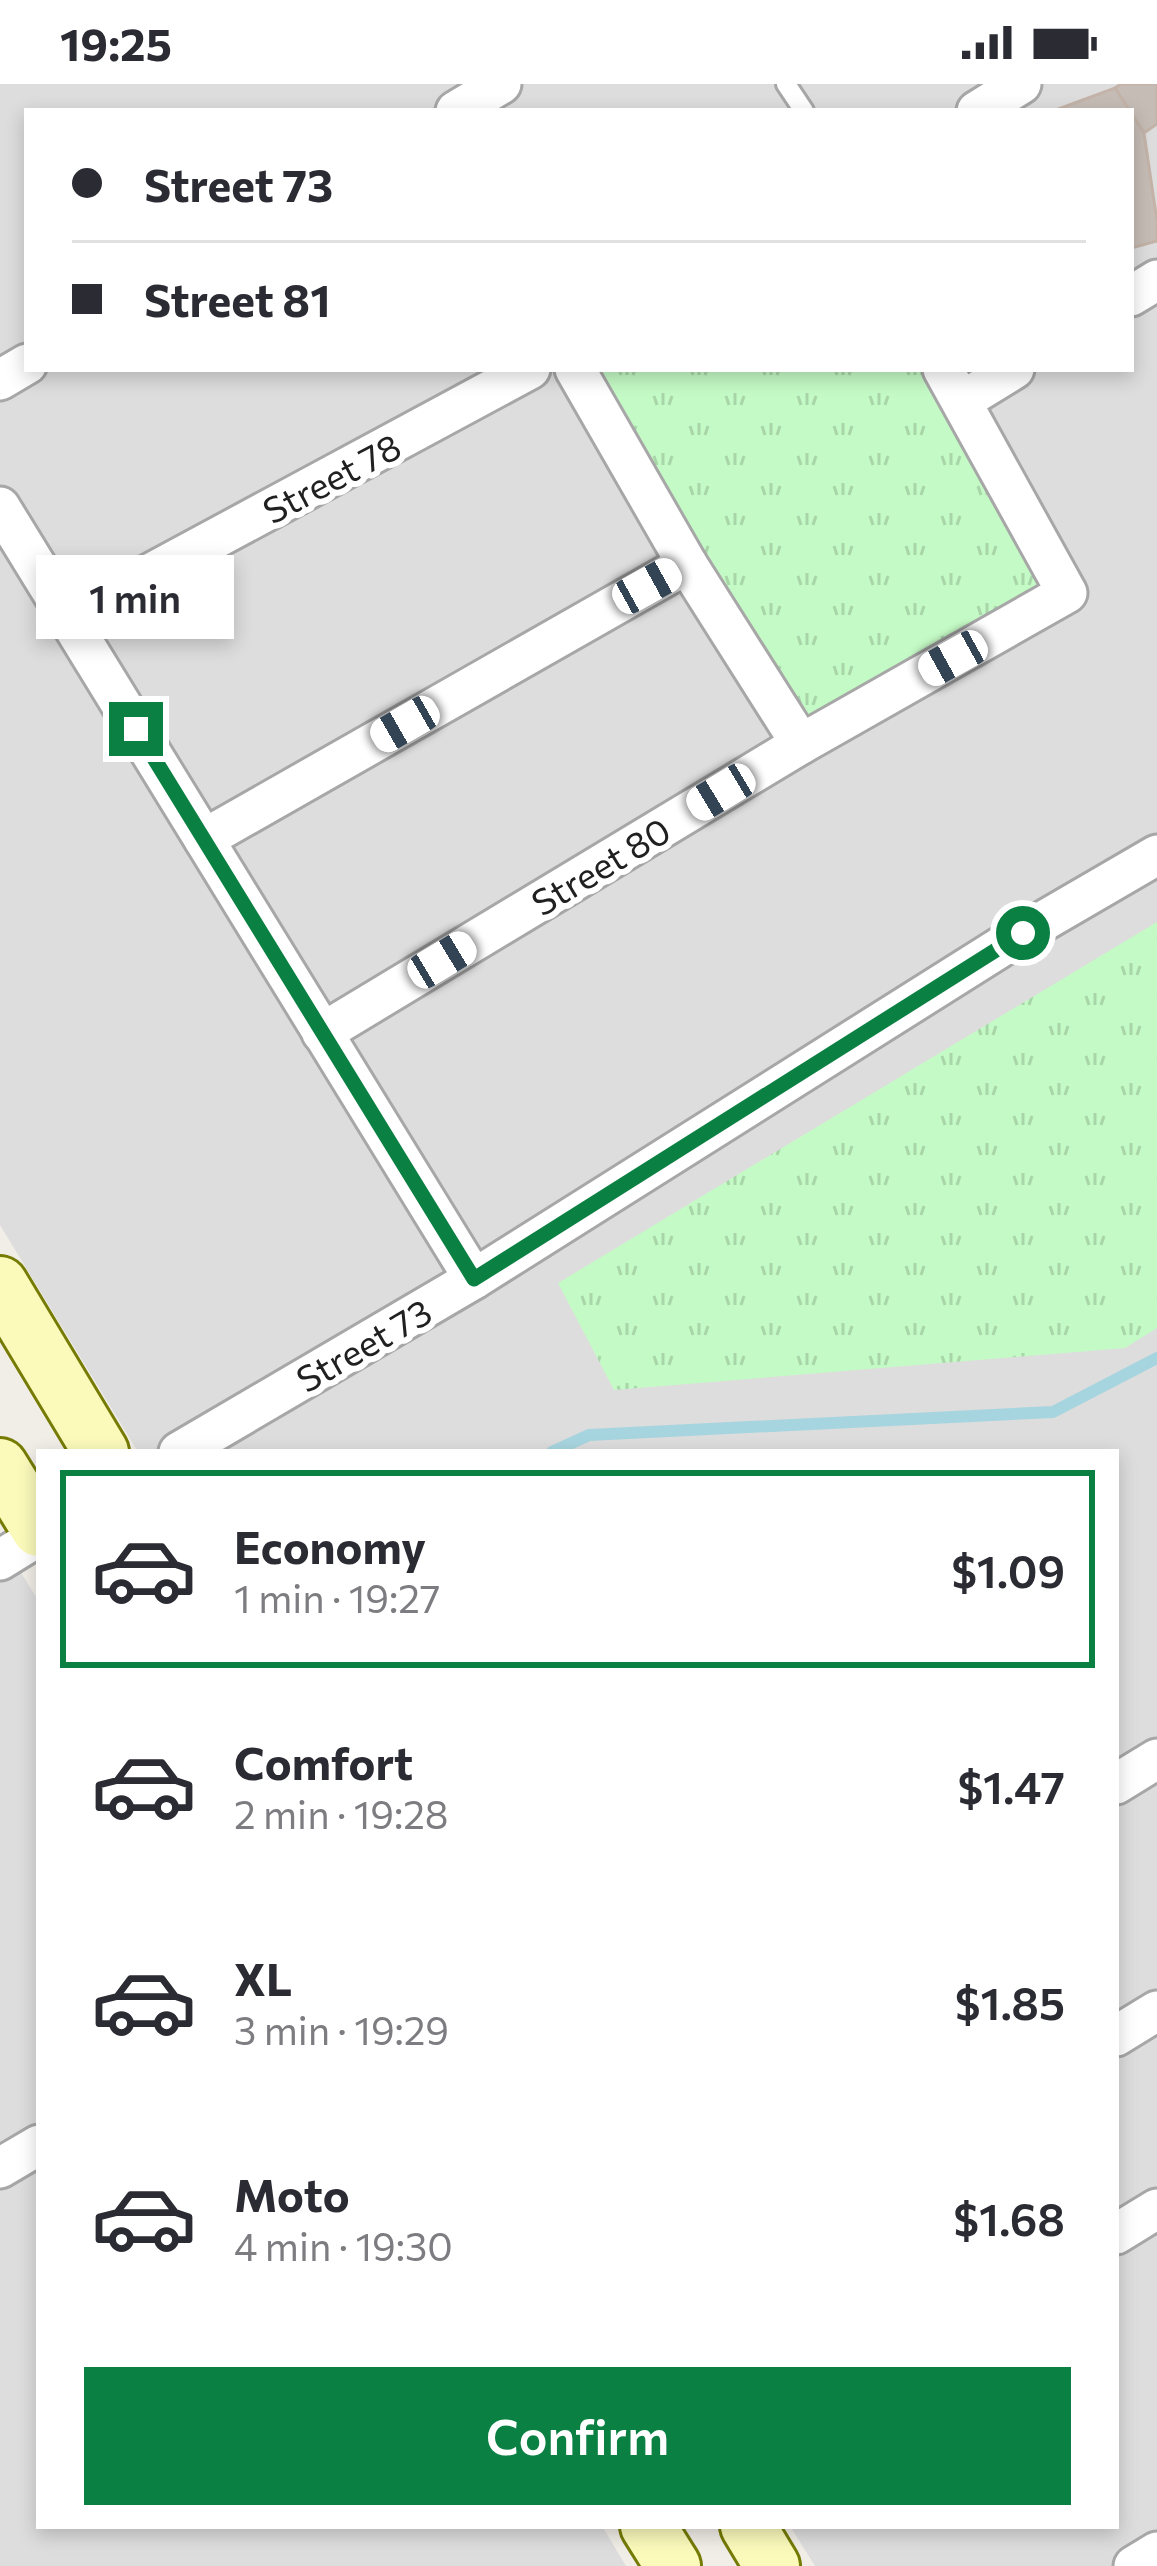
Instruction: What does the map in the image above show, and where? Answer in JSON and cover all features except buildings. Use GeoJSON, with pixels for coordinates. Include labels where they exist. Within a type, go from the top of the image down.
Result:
{"type":"FeatureCollection","features":[{"type":"Feature","properties":{"kind":"street"},"geometry":{"type":"LineString","coordinates":[[460,108],[501,84]]}},
{"type":"Feature","properties":{"kind":"street"},"geometry":{"type":"LineString","coordinates":[[982,108],[1022,84]]}},
{"type":"Feature","properties":{"kind":"street","name":"Street 78"},"geometry":{"type":"LineString","coordinates":[[68,618],[524,372]]}},
{"type":"Feature","properties":{"kind":"street"},"geometry":{"type":"LineString","coordinates":[[577,372],[687,564],[801,744]]}},
{"type":"Feature","properties":{"kind":"street"},"geometry":{"type":"LineString","coordinates":[[952,385],[1002,372]]}},
{"type":"Feature","properties":{"kind":"street","name":"Street 80"},"geometry":{"type":"LineString","coordinates":[[322,1033],[801,744],[1067,593],[952,385]]}},
{"type":"Feature","properties":{"kind":"street"},"geometry":{"type":"LineString","coordinates":[[0,508],[474,1279]]}},
{"type":"Feature","properties":{"kind":"street"},"geometry":{"type":"LineString","coordinates":[[204,839],[687,564]]}},
{"type":"Feature","properties":{"kind":"street","name":"Street 73"},"geometry":{"type":"LineString","coordinates":[[184,1449],[474,1279],[1023,933],[1157,854]]}},
{"type":"Feature","properties":{"kind":"street"},"geometry":{"type":"LineString","coordinates":[[0,1284],[99,1449]]}},
{"type":"Feature","properties":{"kind":"street"},"geometry":{"type":"LineString","coordinates":[[0,1466],[36,1528]]}},
{"type":"Feature","properties":{"kind":"street"},"geometry":{"type":"LineString","coordinates":[[0,1560],[36,1535]]}},
{"type":"Feature","properties":{"kind":"street"},"geometry":{"type":"LineString","coordinates":[[1119,1782],[1156,1763]]}},
{"type":"Feature","properties":{"kind":"street"},"geometry":{"type":"LineString","coordinates":[[1119,2034],[1157,2011]]}},
{"type":"Feature","properties":{"kind":"street"},"geometry":{"type":"LineString","coordinates":[[0,2168],[36,2146]]}},
{"type":"Feature","properties":{"kind":"street"},"geometry":{"type":"LineString","coordinates":[[1119,2232],[1157,2209]]}},
{"type":"Feature","properties":{"kind":"street"},"geometry":{"type":"LineString","coordinates":[[750,2529],[772,2566]]}},
{"type":"Feature","properties":{"kind":"street"},"geometry":{"type":"LineString","coordinates":[[1134,2566],[1157,2552]]}},
{"type":"Feature","properties":{"kind":"shaded area"},"geometry":{"type":"Polygon","coordinates":[[[0,84],[1157,84],[1157,2566],[815,2566],[792,2529],[1119,2529],[1119,1449],[136,1449],[0,1225],[0,84]]]}},
{"type":"Feature","properties":{"kind":"shaded area"},"geometry":{"type":"Polygon","coordinates":[[[0,1538],[36,1597],[36,2529],[604,2529],[626,2566],[0,2566],[0,1538]]]}},
{"type":"Feature","properties":{"kind":"green space"},"geometry":{"type":"Polygon","coordinates":[[[589,372],[929,372],[1050,587],[804,734],[589,372]]]}},
{"type":"Feature","properties":{"kind":"green space"},"geometry":{"type":"Polygon","coordinates":[[[1157,922],[1157,1328],[1125,1348],[614,1390],[558,1283],[1157,922]]]}},
{"type":"Feature","properties":{"kind":"waterway"},"geometry":{"type":"LineString","coordinates":[[559,1449],[589,1435],[1053,1412],[1157,1358]]}},
{"type":"Feature","properties":{"kind":"route"},"geometry":{"type":"LineString","coordinates":[[136,729],[474,1279],[1023,933]]}}]}
